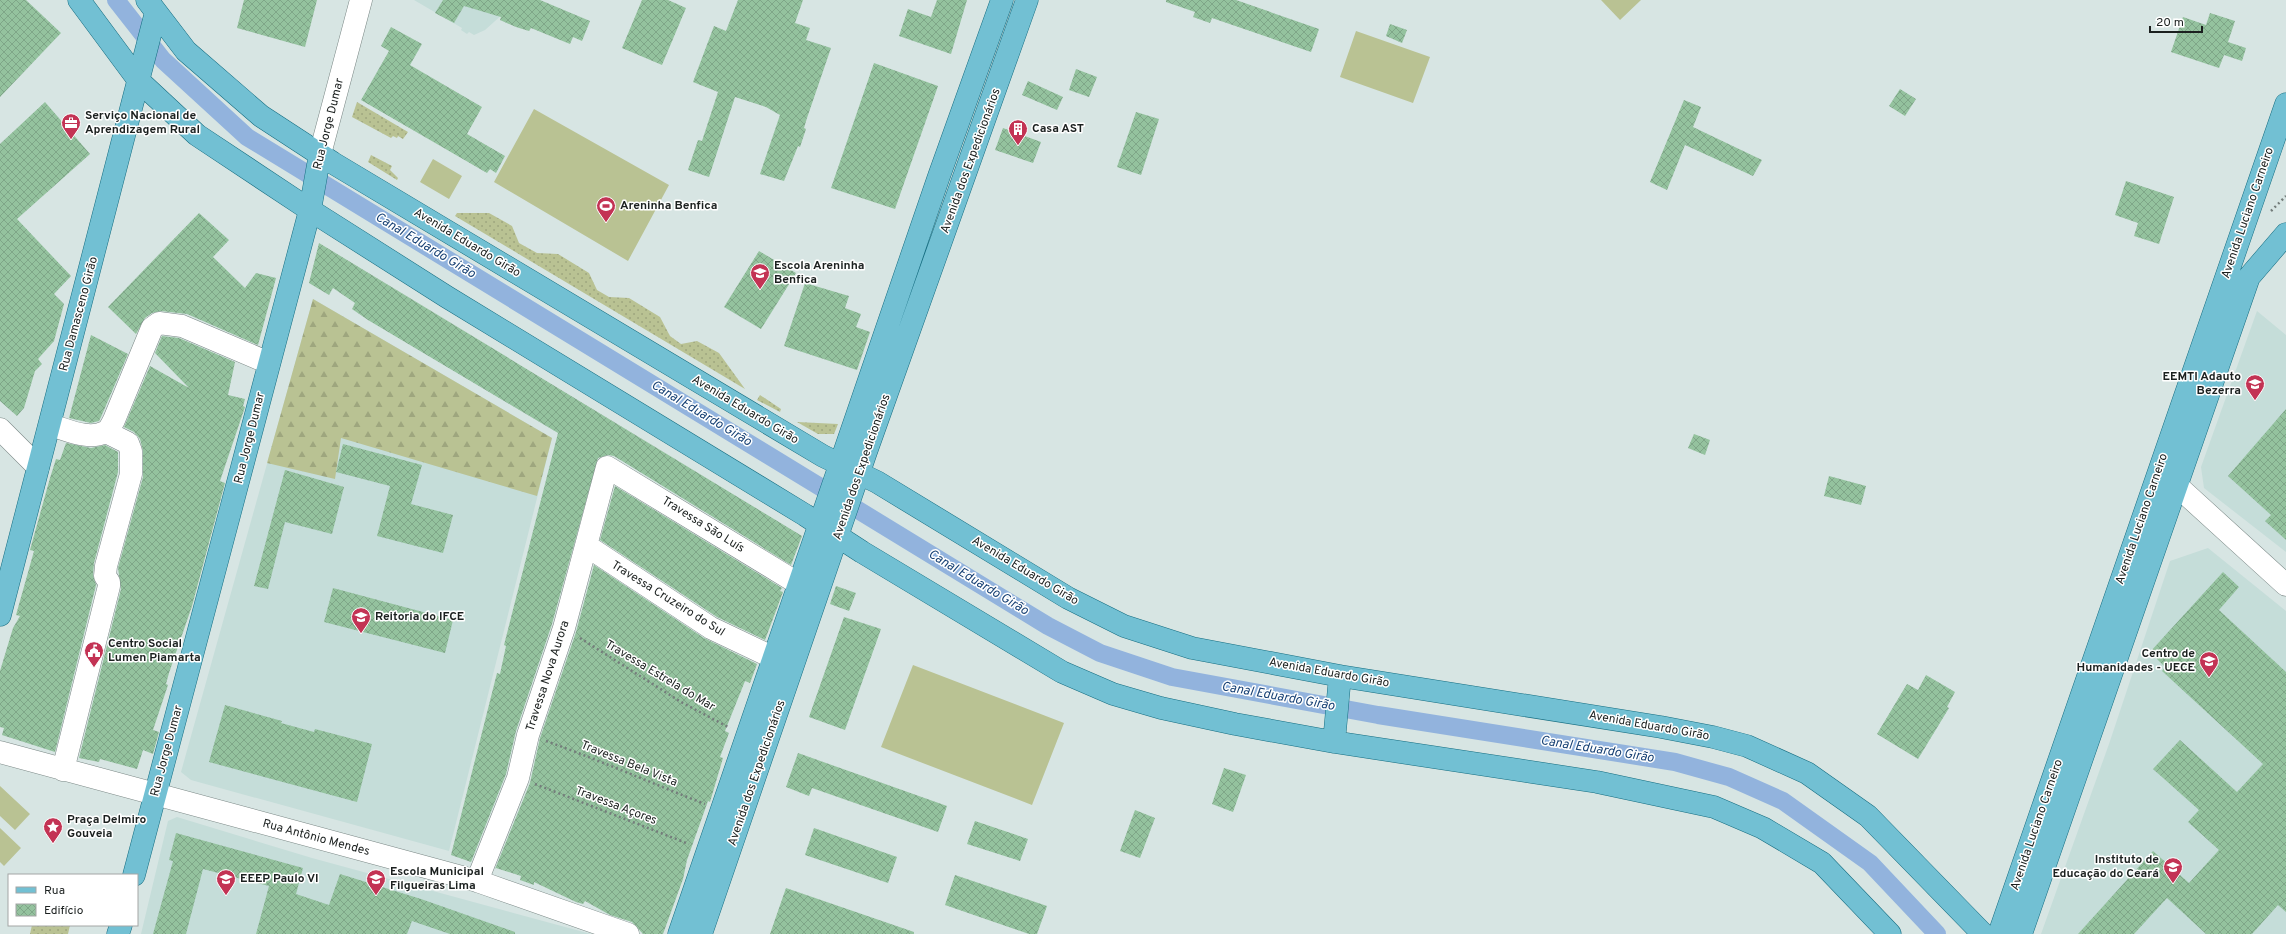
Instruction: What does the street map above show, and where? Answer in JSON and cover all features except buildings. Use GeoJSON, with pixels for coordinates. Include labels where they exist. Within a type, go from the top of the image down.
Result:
{"type":"FeatureCollection","features":[{"type":"Feature","properties":{"kind":"main road","name":"Avenida Eduardo Girão"},"geometry":{"type":"LineString","coordinates":[[79,0],[139,81],[198,135],[315,182],[816,452],[847,477],[878,482],[1068,598],[1124,626],[1192,648],[1340,681],[1706,735],[1747,746],[1775,757],[1807,773],[1868,816],[1983,934]]}},
{"type":"Feature","properties":{"kind":"main road","name":"Avenida dos Expedicionários"},"geometry":{"type":"LineString","coordinates":[[701,934],[845,516],[847,477],[939,176],[1002,0]]}},
{"type":"Feature","properties":{"kind":"main road","name":"Avenida dos Expedicionários"},"geometry":{"type":"LineString","coordinates":[[679,934],[748,737],[823,515],[847,477],[997,86],[1027,0]]}},
{"type":"Feature","properties":{"kind":"main road","name":"Avenida Eduardo Girão"},"geometry":{"type":"LineString","coordinates":[[155,4],[186,51],[261,116],[315,182],[823,515],[838,537],[1062,672],[1113,694],[1161,708],[1335,736],[1597,782],[1714,807],[1763,828],[1822,863],[1890,934]]}},
{"type":"Feature","properties":{"kind":"main road","name":"Rua Damasceno Girão"},"geometry":{"type":"LineString","coordinates":[[0,615],[146,54],[151,33],[155,4]]}},
{"type":"Feature","properties":{"kind":"main road"},"geometry":{"type":"LineString","coordinates":[[976,76],[997,86]]}},
{"type":"Feature","properties":{"kind":"main road","name":"Avenida Luciano Carneiro"},"geometry":{"type":"LineString","coordinates":[[2021,934],[2286,104]]}},
{"type":"Feature","properties":{"kind":"main road","name":"Rua Jorge Dumar"},"geometry":{"type":"LineString","coordinates":[[134,874],[228,524],[315,182]]}},
{"type":"Feature","properties":{"kind":"main road","name":"Avenida Luciano Carneiro"},"geometry":{"type":"LineString","coordinates":[[1999,934],[2166,480],[2249,277],[2286,234]]}},
{"type":"Feature","properties":{"kind":"main road"},"geometry":{"type":"LineString","coordinates":[[1335,736],[1340,681]]}},
{"type":"Feature","properties":{"kind":"street","name":"Rua Jorge Dumar"},"geometry":{"type":"LineString","coordinates":[[315,182],[361,0]]}},
{"type":"Feature","properties":{"kind":"street"},"geometry":{"type":"LineString","coordinates":[[50,425],[75,433],[99,434],[106,432],[114,420],[152,328],[158,323],[177,325],[195,331],[269,364]]}},
{"type":"Feature","properties":{"kind":"street"},"geometry":{"type":"LineString","coordinates":[[0,429],[38,467]]}},
{"type":"Feature","properties":{"kind":"street"},"geometry":{"type":"LineString","coordinates":[[63,770],[109,586],[109,582],[105,576],[106,566],[131,474],[131,451],[128,443],[106,432]]}},
{"type":"Feature","properties":{"kind":"street","name":"Travessa Nova Aurora"},"geometry":{"type":"LineString","coordinates":[[478,880],[518,778],[517,774],[528,735],[564,628],[607,467]]}},
{"type":"Feature","properties":{"kind":"street","name":"Travessa São Luís"},"geometry":{"type":"LineString","coordinates":[[607,467],[799,584]]}},
{"type":"Feature","properties":{"kind":"street"},"geometry":{"type":"LineString","coordinates":[[2166,480],[2286,585]]}},
{"type":"Feature","properties":{"kind":"street","name":"Travessa Cruzeiro do Sul"},"geometry":{"type":"LineString","coordinates":[[587,546],[710,628],[774,658]]}},
{"type":"Feature","properties":{"kind":"street","name":"Rua Antônio Mendes"},"geometry":{"type":"LineString","coordinates":[[0,752],[155,795],[478,880],[628,934]]}},
{"type":"Feature","properties":{"kind":"path","name":"Travessa Estrela do Mar"},"geometry":{"type":"LineString","coordinates":[[564,628],[681,702],[748,737]]}},
{"type":"Feature","properties":{"kind":"path","name":"Travessa Bela Vista"},"geometry":{"type":"LineString","coordinates":[[528,735],[591,757],[634,777],[722,810]]}},
{"type":"Feature","properties":{"kind":"path","name":"Travessa Açores"},"geometry":{"type":"LineString","coordinates":[[518,778],[708,852]]}},
{"type":"Feature","properties":{"kind":"shaded area"},"geometry":{"type":"Polygon","coordinates":[[[414,0],[509,0],[504,13],[485,30],[474,35],[469,32],[467,34],[461,30],[462,28],[414,0]]]}},
{"type":"Feature","properties":{"kind":"shaded area","name":"Reitoria do IFCE"},"geometry":{"type":"Polygon","coordinates":[[[313,299],[552,438],[449,851],[191,780],[181,772],[313,299]]]}},
{"type":"Feature","properties":{"kind":"shaded area","name":"EEMTI Adauto Bezerra"},"geometry":{"type":"Polygon","coordinates":[[[2257,311],[2286,335],[2286,552],[2204,488],[2201,467],[2257,311]]]}},
{"type":"Feature","properties":{"kind":"shaded area"},"geometry":{"type":"Polygon","coordinates":[[[2208,548],[2286,611],[2286,934],[2041,934],[2109,744],[2170,561],[2208,548]]]}},
{"type":"Feature","properties":{"kind":"shaded area"},"geometry":{"type":"Polygon","coordinates":[[[177,817],[312,858],[591,934],[141,934],[168,821],[177,817]]]}},
{"type":"Feature","properties":{"kind":"green space"},"geometry":{"type":"Polygon","coordinates":[[[1601,0],[1641,0],[1620,20],[1601,0]]]}},
{"type":"Feature","properties":{"kind":"green space"},"geometry":{"type":"Polygon","coordinates":[[[1356,31],[1430,57],[1413,103],[1340,77],[1356,31]]]}},
{"type":"Feature","properties":{"kind":"green space"},"geometry":{"type":"Polygon","coordinates":[[[357,102],[408,132],[403,139],[398,136],[397,138],[393,136],[391,138],[352,117],[357,102]]]}},
{"type":"Feature","properties":{"kind":"green space","name":"Areninha Benfica"},"geometry":{"type":"Polygon","coordinates":[[[534,109],[669,185],[628,261],[494,182],[534,109]]]}},
{"type":"Feature","properties":{"kind":"green space"},"geometry":{"type":"Polygon","coordinates":[[[371,155],[392,166],[390,170],[398,178],[397,180],[368,162],[371,155]]]}},
{"type":"Feature","properties":{"kind":"green space"},"geometry":{"type":"Polygon","coordinates":[[[433,159],[462,176],[449,199],[420,182],[433,159]]]}},
{"type":"Feature","properties":{"kind":"green space"},"geometry":{"type":"Polygon","coordinates":[[[457,213],[489,213],[512,226],[519,243],[537,253],[558,254],[589,273],[597,290],[609,297],[629,298],[660,317],[670,336],[681,344],[697,341],[719,353],[745,389],[455,216],[457,213]]]}},
{"type":"Feature","properties":{"kind":"green space"},"geometry":{"type":"Polygon","coordinates":[[[313,299],[552,438],[537,496],[341,438],[335,479],[267,463],[313,299]]]}},
{"type":"Feature","properties":{"kind":"green space"},"geometry":{"type":"Polygon","coordinates":[[[760,395],[781,409],[780,412],[757,400],[760,395]]]}},
{"type":"Feature","properties":{"kind":"green space"},"geometry":{"type":"Polygon","coordinates":[[[797,422],[838,424],[834,434],[818,434],[797,422]]]}},
{"type":"Feature","properties":{"kind":"green space"},"geometry":{"type":"Polygon","coordinates":[[[913,665],[1064,723],[1032,805],[881,747],[913,665]]]}},
{"type":"Feature","properties":{"kind":"green space"},"geometry":{"type":"Polygon","coordinates":[[[0,786],[30,814],[15,830],[0,816],[0,786]]]}},
{"type":"Feature","properties":{"kind":"green space"},"geometry":{"type":"Polygon","coordinates":[[[0,828],[21,848],[4,866],[0,862],[0,828]]]}},
{"type":"Feature","properties":{"kind":"green space"},"geometry":{"type":"Polygon","coordinates":[[[32,926],[70,926],[68,934],[30,934],[32,926]]]}},
{"type":"Feature","properties":{"kind":"waterway","name":"Canal Eduardo Girão"},"geometry":{"type":"LineString","coordinates":[[116,0],[163,60],[247,137],[1048,626],[1100,653],[1172,677],[1378,715],[1675,762],[1729,777],[1783,801],[1870,863],[1937,934]]}},
{"type":"Feature","properties":{"kind":"place","name":"Serviço Nacional de Aprendizagem Rural"},"geometry":{"type":"Point","coordinates":[71,140]}},
{"type":"Feature","properties":{"kind":"place","name":"Casa AST"},"geometry":{"type":"Point","coordinates":[1018,146]}},
{"type":"Feature","properties":{"kind":"place","name":"Areninha Benfica"},"geometry":{"type":"Point","coordinates":[606,223]}},
{"type":"Feature","properties":{"kind":"place","name":"Escola Areninha Benfica"},"geometry":{"type":"Point","coordinates":[760,290]}},
{"type":"Feature","properties":{"kind":"place","name":"EEMTI Adauto Bezerra"},"geometry":{"type":"Point","coordinates":[2255,401]}},
{"type":"Feature","properties":{"kind":"place","name":"Reitoria do IFCE"},"geometry":{"type":"Point","coordinates":[361,634]}},
{"type":"Feature","properties":{"kind":"place","name":"Centro Social Lumen Piamarta"},"geometry":{"type":"Point","coordinates":[94,668]}},
{"type":"Feature","properties":{"kind":"place","name":"Centro de Humanidades - UECE"},"geometry":{"type":"Point","coordinates":[2209,678]}},
{"type":"Feature","properties":{"kind":"place","name":"Praça Delmiro Gouveia"},"geometry":{"type":"Point","coordinates":[53,844]}},
{"type":"Feature","properties":{"kind":"place","name":"Instituto de Educação do Ceará"},"geometry":{"type":"Point","coordinates":[2173,884]}},
{"type":"Feature","properties":{"kind":"place","name":"EEEP Paulo VI"},"geometry":{"type":"Point","coordinates":[226,896]}},
{"type":"Feature","properties":{"kind":"place","name":"Escola Municipal Filgueiras Lima"},"geometry":{"type":"Point","coordinates":[376,896]}}]}
